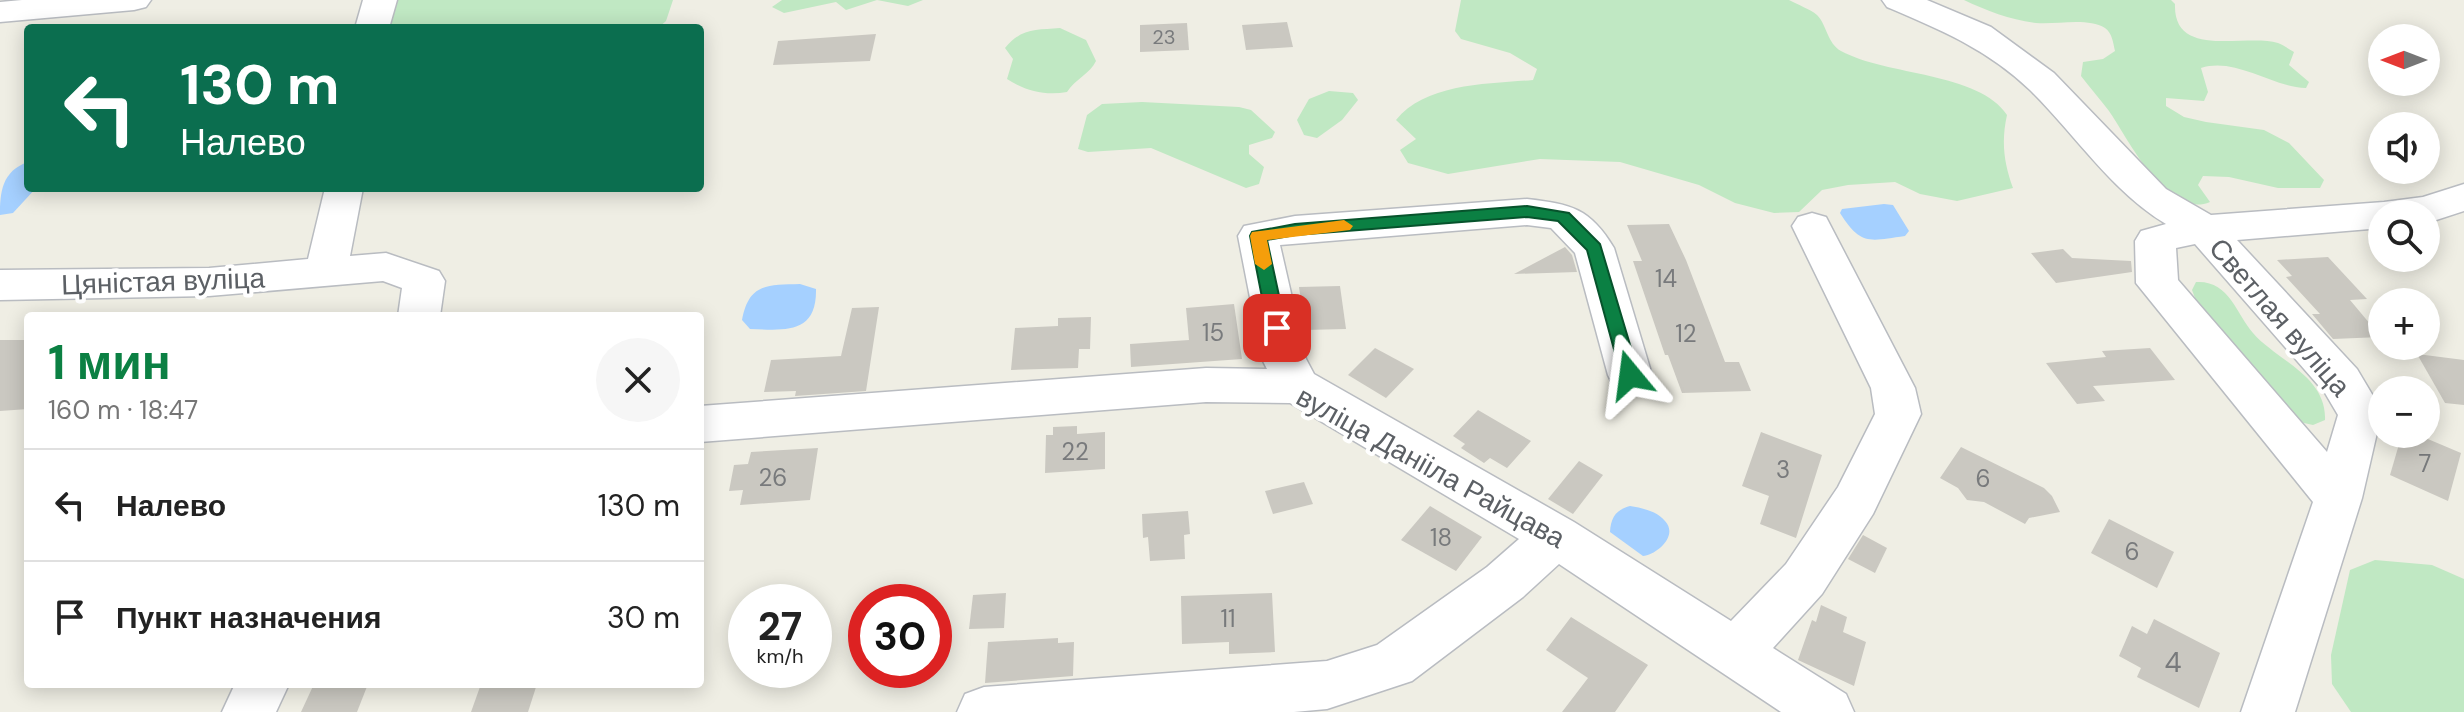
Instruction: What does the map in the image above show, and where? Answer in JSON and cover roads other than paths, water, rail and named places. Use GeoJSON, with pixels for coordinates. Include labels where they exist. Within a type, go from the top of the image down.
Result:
{"type":"FeatureCollection","features":[{"type":"Feature","properties":{"kind":"street"},"geometry":{"type":"LineString","coordinates":[[0,12],[134,0]]}},
{"type":"Feature","properties":{"kind":"street"},"geometry":{"type":"LineString","coordinates":[[373,24],[380,0]]}},
{"type":"Feature","properties":{"kind":"street","name":"Светлая вуліца"},"geometry":{"type":"LineString","coordinates":[[1899,0],[1979,34],[2041,81],[2152,198],[2203,228],[2341,381],[2361,414],[2338,498],[2268,712]]}},
{"type":"Feature","properties":{"kind":"street"},"geometry":{"type":"LineString","coordinates":[[326,273],[343,192]]}},
{"type":"Feature","properties":{"kind":"street"},"geometry":{"type":"LineString","coordinates":[[2440,205],[2464,197]]}},
{"type":"Feature","properties":{"kind":"street"},"geometry":{"type":"LineString","coordinates":[[1298,386],[1284,359],[1258,236],[1295,229],[1527,212],[1563,216],[1594,248],[1630,375]]}},
{"type":"Feature","properties":{"kind":"street"},"geometry":{"type":"LineString","coordinates":[[2338,498],[2157,283],[2155,241],[2178,232],[2203,228],[2368,217]]}},
{"type":"Feature","properties":{"kind":"street"},"geometry":{"type":"LineString","coordinates":[[1737,651],[1804,579],[1856,500],[1898,414],[1893,388],[1812,226]]}},
{"type":"Feature","properties":{"kind":"street","name":"Цяністая вуліца"},"geometry":{"type":"LineString","coordinates":[[0,285],[209,282],[386,267],[421,299]]}},
{"type":"Feature","properties":{"kind":"street","name":"вуліца Данііла Райцава"},"geometry":{"type":"LineString","coordinates":[[704,424],[1206,385],[1298,386],[1556,536],[1827,712]]}},
{"type":"Feature","properties":{"kind":"street"},"geometry":{"type":"LineString","coordinates":[[984,712],[1327,685],[1393,664],[1505,582],[1556,536]]}},
{"type":"Feature","properties":{"kind":"street"},"geometry":{"type":"LineString","coordinates":[[249,712],[260,688]]}},
{"type":"Feature","properties":{"kind":"water"},"geometry":{"type":"Polygon","coordinates":[[[24,164],[24,192],[32,192],[13,213],[0,215],[4,183],[24,164]]]}},
{"type":"Feature","properties":{"kind":"water"},"geometry":{"type":"Polygon","coordinates":[[[1893,205],[1909,231],[1905,236],[1867,239],[1854,231],[1840,213],[1842,209],[1893,205]]]}},
{"type":"Feature","properties":{"kind":"water"},"geometry":{"type":"Polygon","coordinates":[[[800,284],[816,289],[815,304],[805,322],[786,329],[750,329],[742,320],[749,299],[761,288],[800,284]]]}},
{"type":"Feature","properties":{"kind":"water"},"geometry":{"type":"Polygon","coordinates":[[[1630,506],[1654,512],[1669,527],[1664,544],[1648,555],[1643,556],[1610,532],[1615,515],[1630,506]]]}}]}
